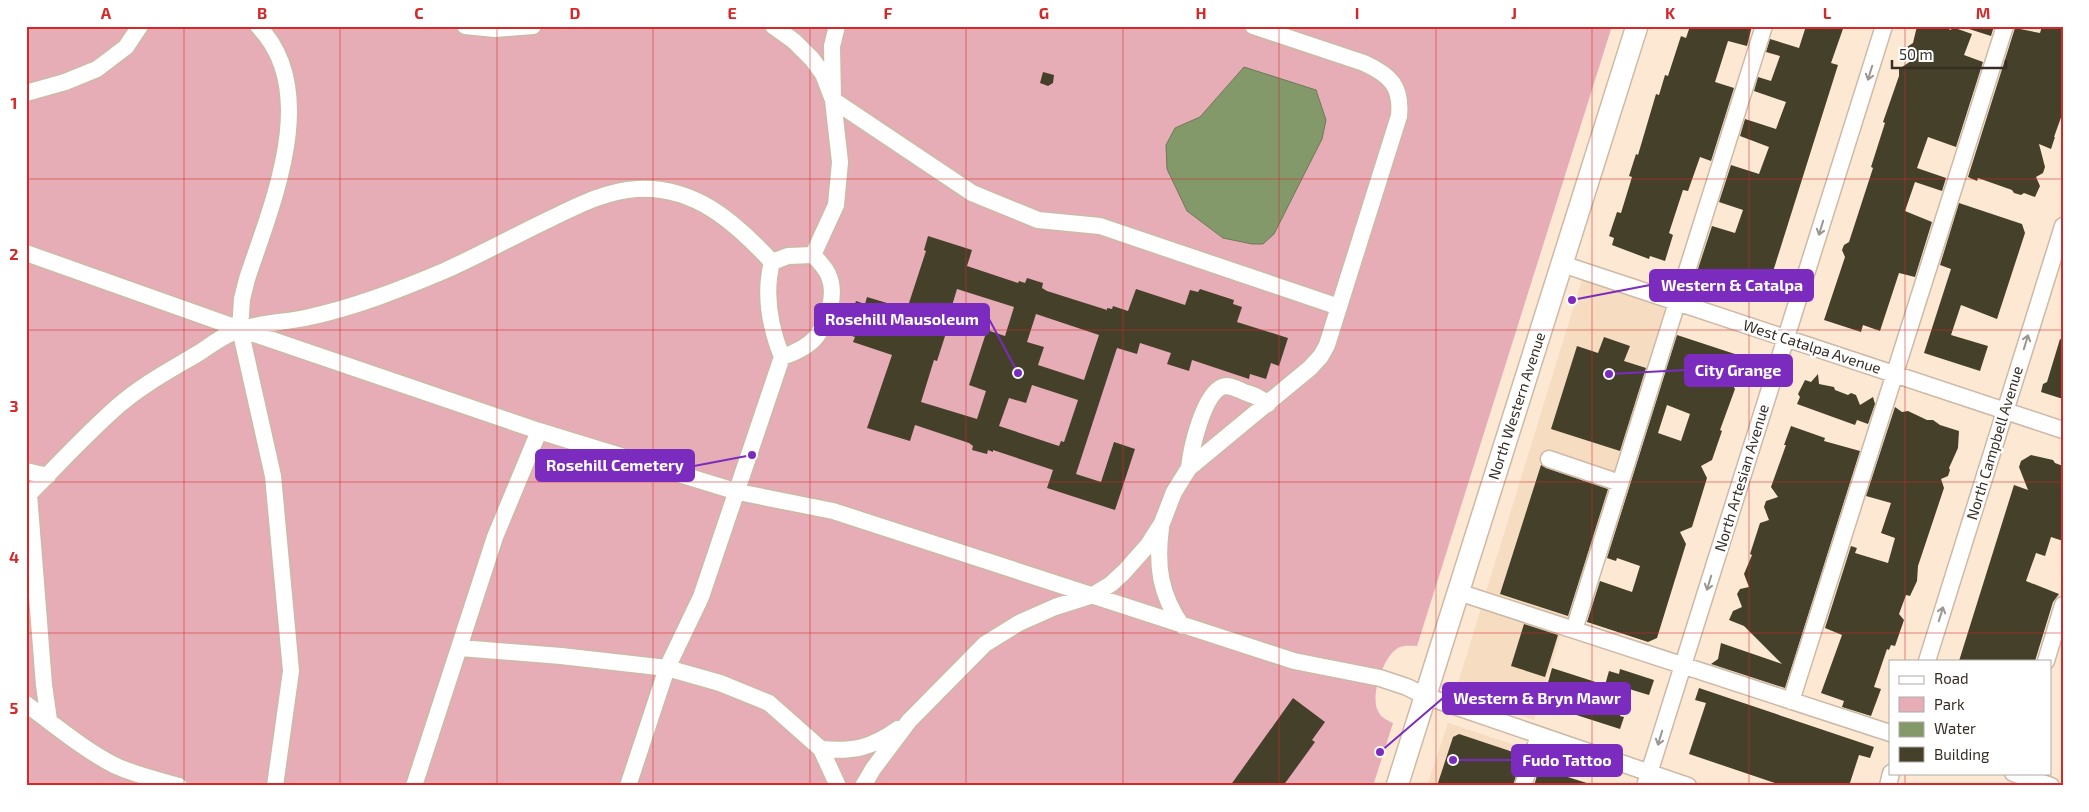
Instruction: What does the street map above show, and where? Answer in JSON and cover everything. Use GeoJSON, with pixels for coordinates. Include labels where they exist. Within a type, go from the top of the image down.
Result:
{"type":"FeatureCollection","features":[{"type":"Feature","properties":{"kind":"main road","name":"North Western Avenue"},"geometry":{"type":"LineString","coordinates":[[1397,786],[1637,26]]}},
{"type":"Feature","properties":{"kind":"street"},"geometry":{"type":"LineString","coordinates":[[26,93],[64,82],[97,69],[126,47],[140,26]]}},
{"type":"Feature","properties":{"kind":"street"},"geometry":{"type":"LineString","coordinates":[[258,26],[269,38],[283,64],[289,108],[284,160],[247,279],[242,299],[240,329],[273,476],[290,671],[275,786]]}},
{"type":"Feature","properties":{"kind":"street"},"geometry":{"type":"LineString","coordinates":[[465,26],[495,29],[533,26]]}},
{"type":"Feature","properties":{"kind":"street"},"geometry":{"type":"LineString","coordinates":[[773,26],[794,41],[812,60],[823,74],[833,100],[972,193],[1038,220],[1100,226],[1339,307]]}},
{"type":"Feature","properties":{"kind":"street"},"geometry":{"type":"LineString","coordinates":[[813,255],[836,205],[840,162],[833,100],[832,46],[837,26]]}},
{"type":"Feature","properties":{"kind":"street"},"geometry":{"type":"LineString","coordinates":[[1182,626],[1172,611],[1162,584],[1158,546],[1162,524],[1174,492],[1189,468],[1268,404],[1322,356],[1399,116],[1401,101],[1390,78],[1364,62],[1253,26]]}},
{"type":"Feature","properties":{"kind":"street"},"geometry":{"type":"LineString","coordinates":[[1574,630],[1764,26]]}},
{"type":"Feature","properties":{"kind":"street","name":"North Artesian Avenue"},"geometry":{"type":"LineString","coordinates":[[1647,779],[1884,26]]}},
{"type":"Feature","properties":{"kind":"street"},"geometry":{"type":"LineString","coordinates":[[1792,701],[2005,26]]}},
{"type":"Feature","properties":{"kind":"street"},"geometry":{"type":"LineString","coordinates":[[48,720],[28,496],[119,405],[158,377],[240,329],[315,316],[357,305],[404,288],[450,268],[581,204],[611,193],[638,189],[665,191],[686,196],[708,206],[729,219],[772,262]]}},
{"type":"Feature","properties":{"kind":"street","name":"North Campbell Avenue"},"geometry":{"type":"LineString","coordinates":[[1927,660],[2063,226]]}},
{"type":"Feature","properties":{"kind":"street"},"geometry":{"type":"LineString","coordinates":[[26,253],[240,329],[539,431],[738,492],[833,512],[1294,661],[1380,678],[1407,687],[1425,696],[1539,735],[1647,779],[1688,786]]}},
{"type":"Feature","properties":{"kind":"street"},"geometry":{"type":"LineString","coordinates":[[772,262],[788,256],[813,255]]}},
{"type":"Feature","properties":{"kind":"street"},"geometry":{"type":"LineString","coordinates":[[782,357],[803,347],[815,338],[828,314],[832,299],[832,286],[828,275],[813,255]]}},
{"type":"Feature","properties":{"kind":"street"},"geometry":{"type":"LineString","coordinates":[[628,786],[667,668],[702,597],[782,357],[773,331],[768,291],[768,278],[772,262]]}},
{"type":"Feature","properties":{"kind":"street","name":"West Catalpa Avenue"},"geometry":{"type":"LineString","coordinates":[[1562,264],[2063,430]]}},
{"type":"Feature","properties":{"kind":"street"},"geometry":{"type":"LineString","coordinates":[[1189,468],[1196,435],[1204,413],[1216,391],[1226,386],[1258,396],[1268,404]]}},
{"type":"Feature","properties":{"kind":"street"},"geometry":{"type":"LineString","coordinates":[[414,786],[495,537],[539,431]]}},
{"type":"Feature","properties":{"kind":"street"},"geometry":{"type":"LineString","coordinates":[[1549,459],[1620,483]]}},
{"type":"Feature","properties":{"kind":"street"},"geometry":{"type":"LineString","coordinates":[[26,471],[48,476]]}},
{"type":"Feature","properties":{"kind":"street"},"geometry":{"type":"LineString","coordinates":[[863,786],[873,769],[909,721],[985,644],[1019,623],[1055,607],[1093,595],[1111,584],[1148,545],[1162,524]]}},
{"type":"Feature","properties":{"kind":"street"},"geometry":{"type":"LineString","coordinates":[[1458,592],[1889,733]]}},
{"type":"Feature","properties":{"kind":"street"},"geometry":{"type":"LineString","coordinates":[[2046,660],[2063,605]]}},
{"type":"Feature","properties":{"kind":"street"},"geometry":{"type":"LineString","coordinates":[[460,648],[561,656],[667,668],[720,683],[769,703],[821,750],[838,786]]}},
{"type":"Feature","properties":{"kind":"street"},"geometry":{"type":"LineString","coordinates":[[26,704],[95,755],[144,782],[179,786]]}},
{"type":"Feature","properties":{"kind":"street"},"geometry":{"type":"LineString","coordinates":[[821,750],[842,751],[864,748],[880,741],[909,721]]}},
{"type":"Feature","properties":{"kind":"street"},"geometry":{"type":"LineString","coordinates":[[1523,786],[1539,735]]}},
{"type":"Feature","properties":{"kind":"street"},"geometry":{"type":"LineString","coordinates":[[1888,786],[1892,774]]}},
{"type":"Feature","properties":{"kind":"street"},"geometry":{"type":"LineString","coordinates":[[2016,774],[2051,786]]}},
{"type":"Feature","properties":{"kind":"shaded area"},"geometry":{"type":"Polygon","coordinates":[[[1584,273],[1675,304],[1572,623],[1565,621],[1534,720],[1455,693],[1584,273]]]}},
{"type":"Feature","properties":{"kind":"shaded area"},"geometry":{"type":"Polygon","coordinates":[[[1448,723],[1532,751],[1521,786],[1427,786],[1448,723]]]}},
{"type":"Feature","properties":{"kind":"green space"},"geometry":{"type":"Polygon","coordinates":[[[26,26],[1612,26],[1417,646],[1403,646],[1393,652],[1387,659],[1379,677],[1376,705],[1381,715],[1393,723],[1373,786],[26,786],[26,26]]]}},
{"type":"Feature","properties":{"kind":"water"},"geometry":{"type":"Polygon","coordinates":[[[1244,67],[1316,90],[1326,120],[1322,139],[1274,234],[1263,244],[1252,244],[1223,238],[1187,211],[1167,169],[1166,145],[1175,128],[1200,117],[1244,67]]]}},
{"type":"Feature","properties":{"kind":"building"},"geometry":{"type":"Polygon","coordinates":[[[1690,26],[1752,26],[1747,46],[1728,41],[1715,82],[1734,88],[1711,161],[1700,157],[1688,191],[1683,190],[1669,233],[1673,235],[1665,261],[1650,256],[1649,259],[1612,245],[1614,238],[1609,236],[1617,212],[1621,213],[1632,177],[1629,176],[1636,154],[1638,155],[1656,94],[1659,95],[1665,75],[1668,76],[1681,36],[1686,38],[1690,26]]]}},
{"type":"Feature","properties":{"kind":"building"},"geometry":{"type":"Polygon","coordinates":[[[1806,26],[1844,26],[1831,63],[1838,65],[1765,297],[1696,275],[1712,226],[1735,233],[1743,210],[1719,202],[1731,165],[1759,174],[1769,147],[1740,136],[1745,119],[1776,129],[1786,102],[1754,91],[1758,77],[1771,81],[1780,56],[1766,52],[1770,39],[1799,48],[1806,26]]]}},
{"type":"Feature","properties":{"kind":"building"},"geometry":{"type":"Polygon","coordinates":[[[1917,26],[1941,26],[1951,30],[1952,27],[1972,34],[1964,55],[1983,62],[1956,147],[1928,137],[1917,168],[1946,178],[1942,191],[1915,182],[1905,211],[1932,222],[1915,277],[1899,273],[1880,331],[1863,325],[1861,332],[1824,320],[1845,257],[1842,250],[1844,245],[1849,242],[1873,168],[1871,167],[1885,123],[1883,122],[1899,76],[1899,69],[1911,61],[1904,49],[1913,43],[1917,26]]]}},
{"type":"Feature","properties":{"kind":"building"},"geometry":{"type":"Polygon","coordinates":[[[1969,26],[1994,26],[1991,36],[1969,29],[1969,26]]]}},
{"type":"Feature","properties":{"kind":"building"},"geometry":{"type":"Polygon","coordinates":[[[2042,26],[2063,26],[2063,112],[2051,149],[2039,144],[2045,167],[2043,173],[2036,177],[2040,186],[2035,197],[2024,193],[2021,195],[2014,193],[2012,190],[1978,178],[1977,181],[1968,177],[2015,28],[2040,33],[2042,26]]]}},
{"type":"Feature","properties":{"kind":"building"},"geometry":{"type":"Polygon","coordinates":[[[1043,72],[1054,75],[1053,83],[1048,86],[1040,83],[1043,72]]]}},
{"type":"Feature","properties":{"kind":"building"},"geometry":{"type":"Polygon","coordinates":[[[1959,203],[2022,224],[2025,233],[1997,319],[1961,305],[1951,335],[1988,346],[1980,371],[1924,353],[1951,269],[1940,265],[1959,203]]]}},
{"type":"Feature","properties":{"kind":"building"},"geometry":{"type":"Polygon","coordinates":[[[928,236],[972,250],[967,266],[1018,283],[1019,281],[1025,283],[1027,278],[1043,283],[1042,288],[1047,291],[1107,310],[1107,308],[1112,309],[1113,306],[1128,311],[1136,289],[1185,305],[1190,290],[1198,292],[1200,289],[1234,300],[1233,304],[1242,307],[1237,322],[1288,338],[1279,366],[1271,363],[1266,379],[1250,374],[1249,379],[1192,360],[1189,371],[1167,364],[1171,353],[1140,343],[1137,354],[1117,348],[1076,474],[1101,482],[1114,442],[1135,449],[1115,510],[1047,488],[1053,470],[993,450],[993,452],[988,450],[987,454],[972,450],[973,446],[969,443],[915,425],[910,441],[867,428],[892,355],[853,342],[855,337],[845,334],[856,301],[865,304],[867,297],[907,309],[926,251],[924,250],[928,236]],[[957,289],[945,329],[947,330],[937,361],[934,360],[921,402],[977,419],[986,391],[969,385],[987,330],[1005,336],[1014,307],[957,289]],[[1036,314],[1027,342],[1044,347],[1038,365],[1084,380],[1099,335],[1036,314]],[[1032,385],[1026,403],[1009,398],[999,426],[1059,446],[1061,441],[1064,442],[1078,400],[1032,385]]]}},
{"type":"Feature","properties":{"kind":"building"},"geometry":{"type":"Polygon","coordinates":[[[1677,335],[1744,357],[1746,361],[1739,368],[1741,375],[1732,384],[1735,389],[1720,430],[1722,431],[1712,460],[1701,466],[1707,478],[1692,527],[1680,532],[1686,544],[1657,638],[1648,642],[1587,622],[1600,581],[1632,592],[1640,566],[1617,558],[1616,561],[1607,558],[1677,335]],[[1667,405],[1658,433],[1681,441],[1690,414],[1667,405]]]}},
{"type":"Feature","properties":{"kind":"building"},"geometry":{"type":"Polygon","coordinates":[[[1604,337],[1630,346],[1624,361],[1646,368],[1620,451],[1551,429],[1577,346],[1598,353],[1604,337]]]}},
{"type":"Feature","properties":{"kind":"building"},"geometry":{"type":"Polygon","coordinates":[[[2060,339],[2063,340],[2063,399],[2041,392],[2043,384],[2047,382],[2060,339]]]}},
{"type":"Feature","properties":{"kind":"building"},"geometry":{"type":"Polygon","coordinates":[[[1818,374],[1819,384],[1834,387],[1835,390],[1848,395],[1851,393],[1856,395],[1860,405],[1873,397],[1875,404],[1868,424],[1857,420],[1855,425],[1797,404],[1800,397],[1798,394],[1805,380],[1811,382],[1818,374]]]}},
{"type":"Feature","properties":{"kind":"building"},"geometry":{"type":"Polygon","coordinates":[[[1895,407],[1902,412],[1908,411],[1959,431],[1958,448],[1949,468],[1948,476],[1941,479],[1944,488],[1918,566],[1917,581],[1910,596],[1906,595],[1899,614],[1904,620],[1895,646],[1891,645],[1889,650],[1887,649],[1874,687],[1881,689],[1871,716],[1842,707],[1844,701],[1821,693],[1842,635],[1825,628],[1851,546],[1857,548],[1855,553],[1888,563],[1895,538],[1881,533],[1891,503],[1866,496],[1895,407]]]}},
{"type":"Feature","properties":{"kind":"building"},"geometry":{"type":"Polygon","coordinates":[[[1791,426],[1825,438],[1824,441],[1860,451],[1785,688],[1711,664],[1718,659],[1721,643],[1782,664],[1744,626],[1729,620],[1733,611],[1742,607],[1737,594],[1740,589],[1749,587],[1744,574],[1752,555],[1750,554],[1760,523],[1769,520],[1764,507],[1766,501],[1778,497],[1771,487],[1791,426]]]}},
{"type":"Feature","properties":{"kind":"building"},"geometry":{"type":"Polygon","coordinates":[[[2031,455],[2053,460],[2055,463],[2063,466],[2063,541],[2051,537],[2045,556],[2036,553],[2026,581],[2059,594],[2053,602],[2035,660],[1959,660],[2014,485],[2028,490],[2019,467],[2021,461],[2031,455]]]}},
{"type":"Feature","properties":{"kind":"building"},"geometry":{"type":"Polygon","coordinates":[[[1541,465],[1608,489],[1568,616],[1500,594],[1541,465]]]}},
{"type":"Feature","properties":{"kind":"building"},"geometry":{"type":"Polygon","coordinates":[[[1524,624],[1558,635],[1545,677],[1511,666],[1524,624]]]}},
{"type":"Feature","properties":{"kind":"building"},"geometry":{"type":"Polygon","coordinates":[[[1552,668],[1605,685],[1609,671],[1619,674],[1620,669],[1654,680],[1649,695],[1629,689],[1620,716],[1624,717],[1620,729],[1542,704],[1552,668]]]}},
{"type":"Feature","properties":{"kind":"building"},"geometry":{"type":"Polygon","coordinates":[[[1699,688],[1874,747],[1870,758],[1859,755],[1849,786],[1784,786],[1689,754],[1706,703],[1695,700],[1699,688]]]}},
{"type":"Feature","properties":{"kind":"building"},"geometry":{"type":"Polygon","coordinates":[[[1293,698],[1325,722],[1312,740],[1315,742],[1283,786],[1230,786],[1293,698]]]}},
{"type":"Feature","properties":{"kind":"building"},"geometry":{"type":"Polygon","coordinates":[[[1459,734],[1522,755],[1513,786],[1437,786],[1453,737],[1459,734]]]}},
{"type":"Feature","properties":{"kind":"building"},"geometry":{"type":"Polygon","coordinates":[[[1539,768],[1590,784],[1589,786],[1534,786],[1539,768]]]}},
{"type":"Feature","properties":{"kind":"place","name":"Western & Catalpa"},"geometry":{"type":"Point","coordinates":[1572,300]}},
{"type":"Feature","properties":{"kind":"place","name":"Rosehill Mausoleum"},"geometry":{"type":"Point","coordinates":[1018,373]}},
{"type":"Feature","properties":{"kind":"place","name":"City Grange"},"geometry":{"type":"Point","coordinates":[1609,374]}},
{"type":"Feature","properties":{"kind":"place","name":"Rosehill Cemetery"},"geometry":{"type":"Point","coordinates":[752,455]}},
{"type":"Feature","properties":{"kind":"place","name":"Western & Bryn Mawr"},"geometry":{"type":"Point","coordinates":[1380,752]}},
{"type":"Feature","properties":{"kind":"place","name":"Fudo Tattoo"},"geometry":{"type":"Point","coordinates":[1453,760]}}]}
